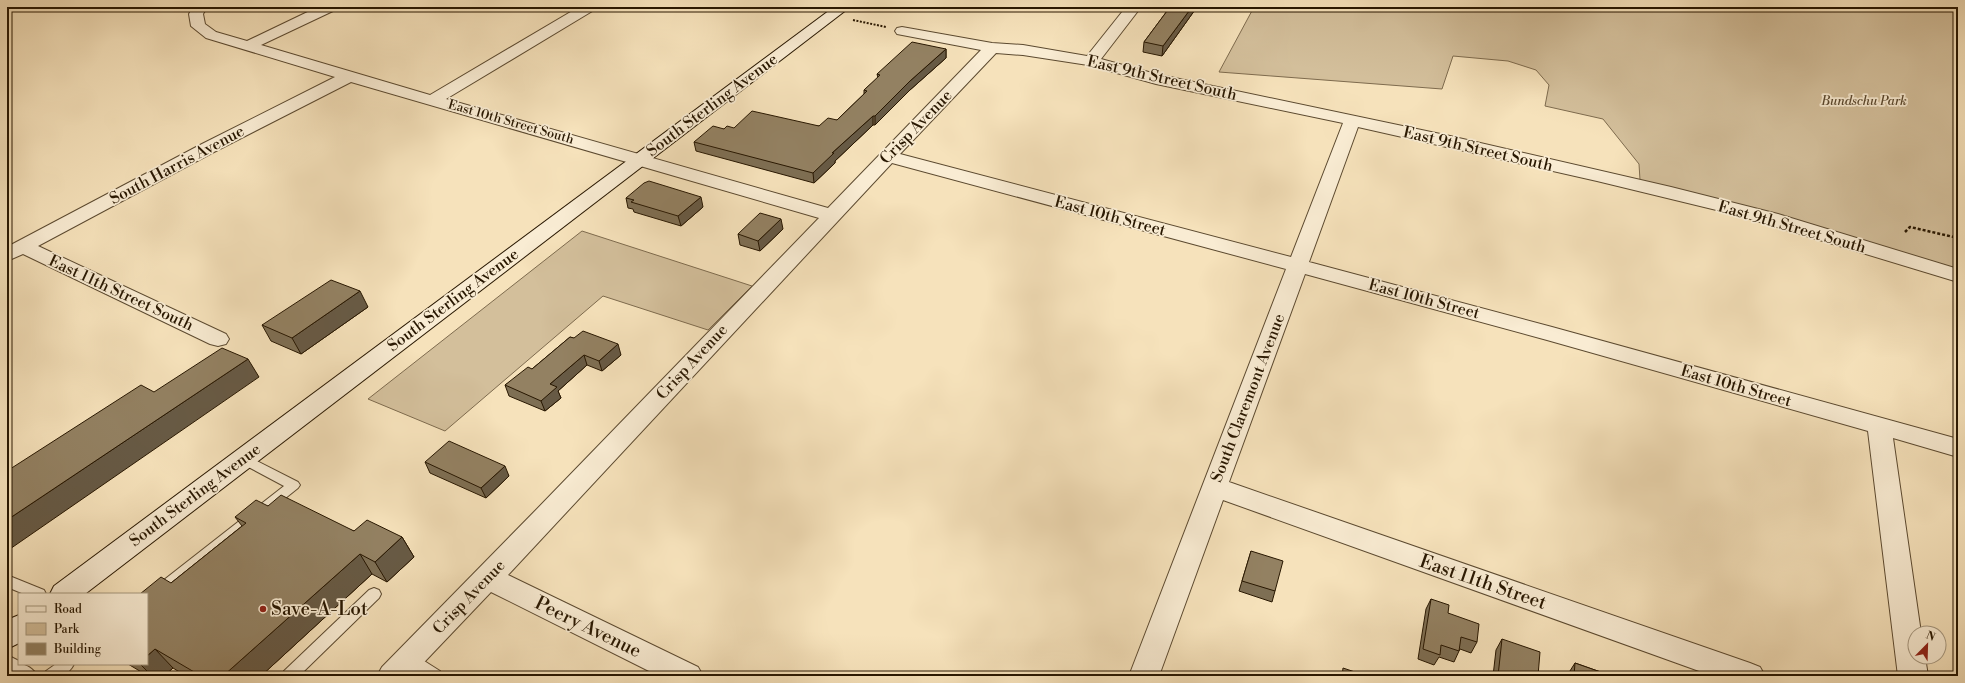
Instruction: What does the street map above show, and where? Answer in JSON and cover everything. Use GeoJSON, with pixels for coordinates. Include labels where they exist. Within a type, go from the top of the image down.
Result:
{"type":"FeatureCollection","features":[{"type":"Feature","properties":{"kind":"street"},"geometry":{"type":"LineString","coordinates":[[248,46],[330,7]]}},
{"type":"Feature","properties":{"kind":"street"},"geometry":{"type":"LineString","coordinates":[[433,100],[589,7]]}},
{"type":"Feature","properties":{"kind":"street"},"geometry":{"type":"LineString","coordinates":[[1091,61],[1134,7]]}},
{"type":"Feature","properties":{"kind":"street","name":"South Sterling Avenue"},"geometry":{"type":"LineString","coordinates":[[65,593],[640,160],[848,13]]}},
{"type":"Feature","properties":{"kind":"street","name":"East 10th Street South"},"geometry":{"type":"LineString","coordinates":[[199,14],[198,26],[211,35],[348,78],[433,100],[830,215]]}},
{"type":"Feature","properties":{"kind":"street","name":"East 9th Street South"},"geometry":{"type":"LineString","coordinates":[[902,31],[992,48],[1023,50],[1091,61],[1104,66],[1156,79],[1352,120],[1516,157],[1750,213],[1810,229],[1912,264],[1958,276]]}},
{"type":"Feature","properties":{"kind":"street","name":"Crisp Avenue"},"geometry":{"type":"LineString","coordinates":[[401,667],[488,578],[830,215],[992,48]]}},
{"type":"Feature","properties":{"kind":"street","name":"South Harris Avenue"},"geometry":{"type":"LineString","coordinates":[[15,251],[206,148],[348,78]]}},
{"type":"Feature","properties":{"kind":"street","name":"South Claremont Avenue"},"geometry":{"type":"LineString","coordinates":[[1144,676],[1352,120]]}},
{"type":"Feature","properties":{"kind":"street","name":"East 10th Street"},"geometry":{"type":"LineString","coordinates":[[888,156],[1552,334],[1958,448]]}},
{"type":"Feature","properties":{"kind":"street","name":"East 11th Street South"},"geometry":{"type":"LineString","coordinates":[[15,251],[218,339]]}},
{"type":"Feature","properties":{"kind":"street"},"geometry":{"type":"LineString","coordinates":[[1878,426],[1913,676]]}},
{"type":"Feature","properties":{"kind":"street","name":"East 11th Street"},"geometry":{"type":"LineString","coordinates":[[1215,487],[1750,676]]}},
{"type":"Feature","properties":{"kind":"street","name":"Peery Avenue"},"geometry":{"type":"LineString","coordinates":[[488,578],[688,676]]}},
{"type":"Feature","properties":{"kind":"street"},"geometry":{"type":"LineString","coordinates":[[7,636],[18,628]]}},
{"type":"Feature","properties":{"kind":"lane"},"geometry":{"type":"LineString","coordinates":[[148,599],[294,485],[243,459]]}},
{"type":"Feature","properties":{"kind":"lane"},"geometry":{"type":"LineString","coordinates":[[7,581],[37,593]]}},
{"type":"Feature","properties":{"kind":"lane"},"geometry":{"type":"LineString","coordinates":[[289,676],[374,594]]}},
{"type":"Feature","properties":{"kind":"lane"},"geometry":{"type":"LineString","coordinates":[[7,662],[30,676]]}},
{"type":"Feature","properties":{"kind":"lane"},"geometry":{"type":"LineString","coordinates":[[51,676],[66,665]]}},
{"type":"Feature","properties":{"kind":"lane"},"geometry":{"type":"LineString","coordinates":[[401,667],[435,676]]}},
{"type":"Feature","properties":{"kind":"path"},"geometry":{"type":"LineString","coordinates":[[790,7],[810,11]]}},
{"type":"Feature","properties":{"kind":"path"},"geometry":{"type":"LineString","coordinates":[[848,13],[902,31]]}},
{"type":"Feature","properties":{"kind":"path"},"geometry":{"type":"LineString","coordinates":[[1956,84],[1958,88]]}},
{"type":"Feature","properties":{"kind":"path"},"geometry":{"type":"LineString","coordinates":[[1958,145],[1956,147],[1958,155]]}},
{"type":"Feature","properties":{"kind":"path"},"geometry":{"type":"LineString","coordinates":[[1905,232],[1910,227],[1958,238]]}},
{"type":"Feature","properties":{"kind":"green space","name":"Bundschu Park"},"geometry":{"type":"Polygon","coordinates":[[[1254,7],[1958,7],[1958,272],[1640,180],[1639,164],[1603,119],[1545,106],[1549,85],[1536,70],[1508,61],[1453,56],[1442,89],[1219,72],[1254,7]]]}},
{"type":"Feature","properties":{"kind":"green space"},"geometry":{"type":"Polygon","coordinates":[[[582,231],[752,286],[708,330],[603,296],[445,431],[368,399],[582,231]]]}},
{"type":"Feature","properties":{"kind":"building"},"geometry":{"type":"Polygon","coordinates":[[[1170,7],[1192,7],[1163,46],[1144,42],[1170,7]]]}},
{"type":"Feature","properties":{"kind":"building"},"geometry":{"type":"Polygon","coordinates":[[[912,42],[946,49],[910,81],[875,116],[873,116],[832,153],[834,153],[813,173],[694,142],[713,126],[724,129],[727,126],[734,128],[752,111],[819,126],[828,118],[837,120],[867,91],[864,90],[880,75],[877,74],[912,42]]]}},
{"type":"Feature","properties":{"kind":"building"},"geometry":{"type":"Polygon","coordinates":[[[649,181],[701,197],[678,216],[631,202],[634,200],[626,198],[644,183],[649,181]]]}},
{"type":"Feature","properties":{"kind":"building"},"geometry":{"type":"Polygon","coordinates":[[[760,213],[781,219],[758,241],[738,234],[760,213]]]}},
{"type":"Feature","properties":{"kind":"building"},"geometry":{"type":"Polygon","coordinates":[[[331,280],[360,291],[292,338],[262,325],[331,280]]]}},
{"type":"Feature","properties":{"kind":"building"},"geometry":{"type":"Polygon","coordinates":[[[583,331],[618,344],[599,361],[584,355],[550,384],[557,387],[541,401],[505,385],[528,367],[532,369],[570,337],[574,338],[583,331]]]}},
{"type":"Feature","properties":{"kind":"building"},"geometry":{"type":"Polygon","coordinates":[[[222,348],[248,359],[7,520],[7,471],[141,385],[154,392],[222,348]]]}},
{"type":"Feature","properties":{"kind":"building"},"geometry":{"type":"Polygon","coordinates":[[[449,441],[505,466],[481,488],[425,462],[449,441]]]}},
{"type":"Feature","properties":{"kind":"building"},"geometry":{"type":"Polygon","coordinates":[[[281,495],[354,531],[367,520],[402,537],[375,562],[360,554],[223,676],[201,676],[155,649],[148,655],[148,593],[141,593],[161,577],[171,583],[246,523],[235,517],[256,500],[268,506],[281,495]]]}},
{"type":"Feature","properties":{"kind":"building"},"geometry":{"type":"Polygon","coordinates":[[[1251,551],[1283,561],[1275,591],[1242,581],[1251,551]]]}},
{"type":"Feature","properties":{"kind":"building"},"geometry":{"type":"Polygon","coordinates":[[[1431,599],[1449,605],[1448,613],[1479,624],[1477,642],[1461,637],[1459,651],[1441,645],[1440,655],[1423,649],[1431,599]]]}},
{"type":"Feature","properties":{"kind":"building"},"geometry":{"type":"Polygon","coordinates":[[[1502,639],[1540,652],[1538,676],[1498,676],[1502,639]]]}},
{"type":"Feature","properties":{"kind":"building"},"geometry":{"type":"Polygon","coordinates":[[[1575,663],[1612,676],[1574,676],[1575,663]]]}},
{"type":"Feature","properties":{"kind":"building"},"geometry":{"type":"Polygon","coordinates":[[[1343,668],[1367,676],[1342,676],[1343,668]]]}},
{"type":"Feature","properties":{"kind":"place","name":"Save-A-Lot"},"geometry":{"type":"Point","coordinates":[263,609]}}]}
